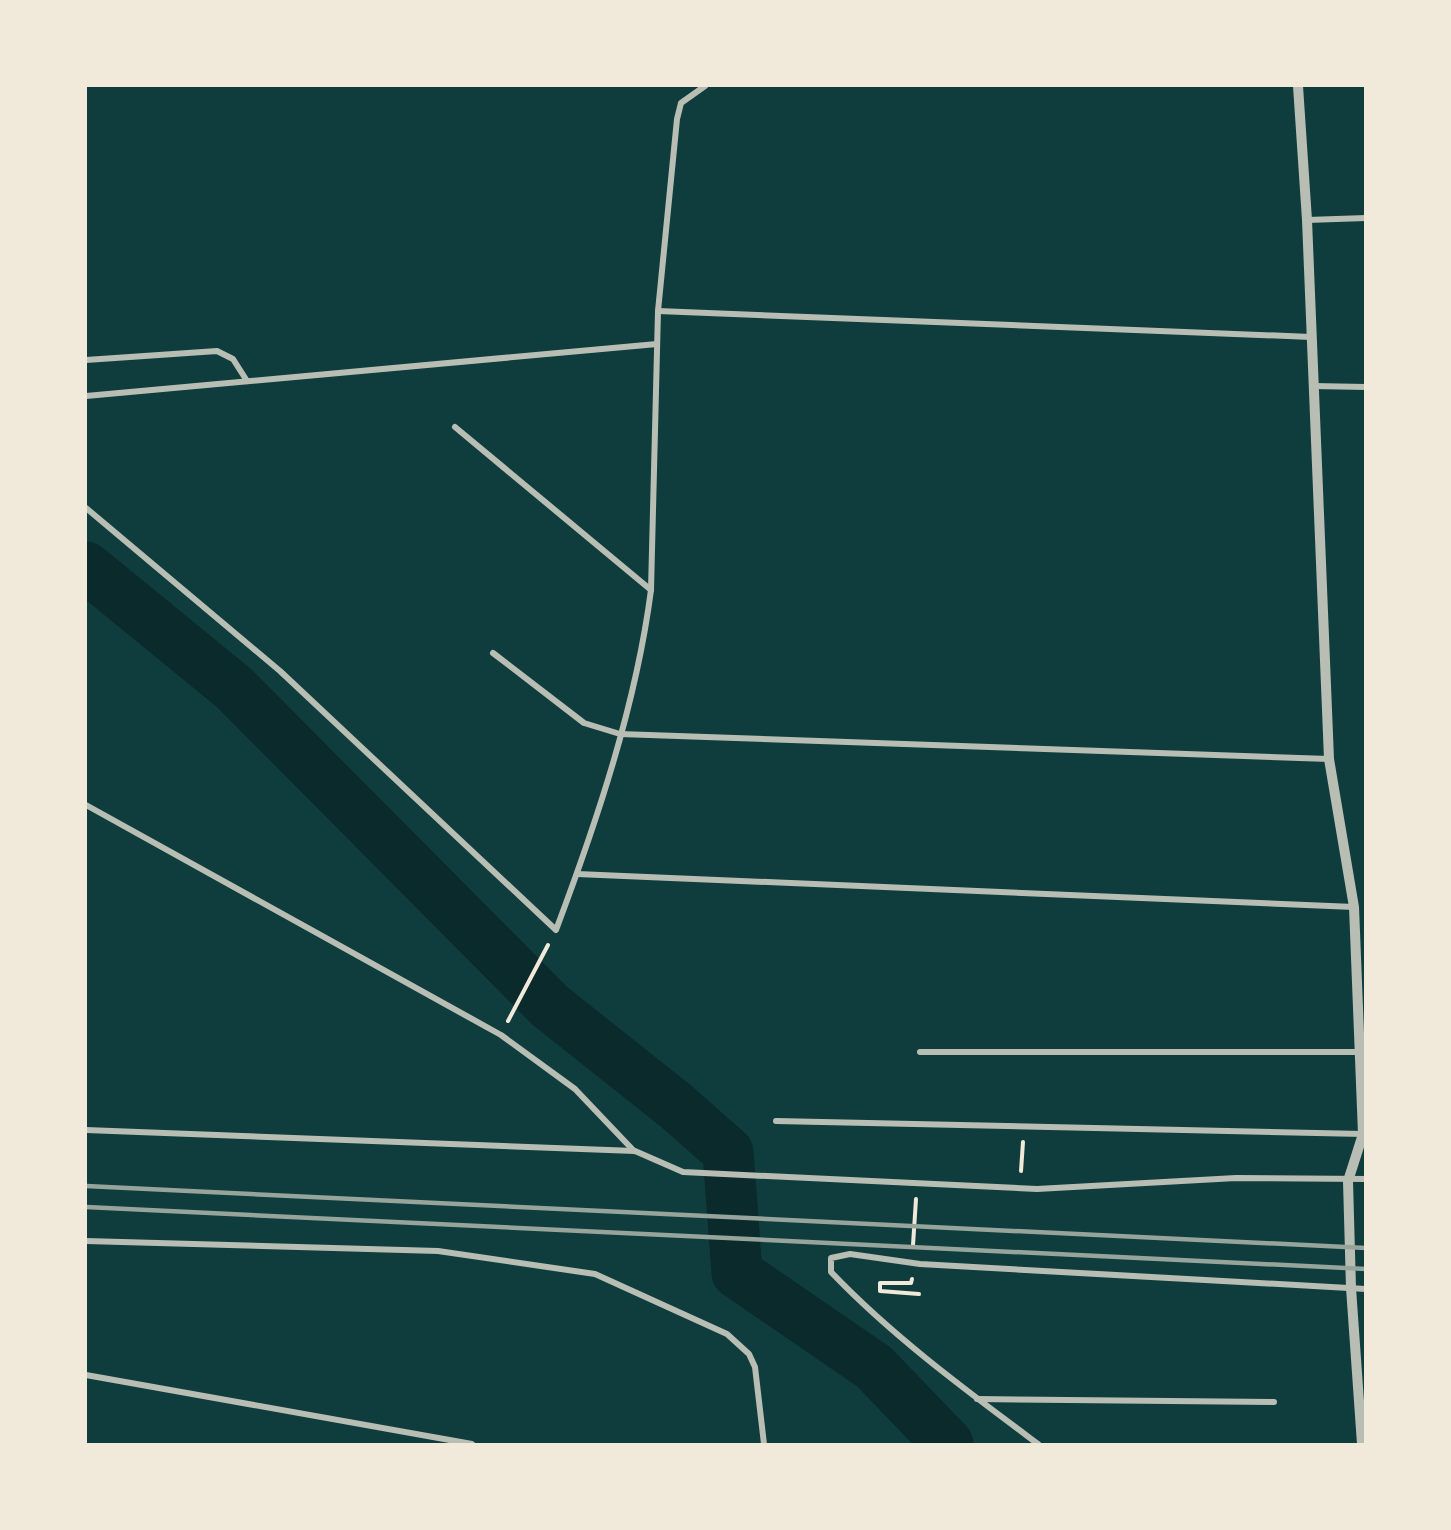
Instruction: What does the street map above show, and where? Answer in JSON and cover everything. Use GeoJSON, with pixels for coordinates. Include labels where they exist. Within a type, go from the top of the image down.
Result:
{"type":"FeatureCollection","features":[{"type":"Feature","properties":{"kind":"street"},"geometry":{"type":"LineString","coordinates":[[86,508],[280,670],[556,930],[577,874],[620,734],[647,621],[651,590],[658,312],[677,118],[681,103],[705,86]]}},
{"type":"Feature","properties":{"kind":"street"},"geometry":{"type":"LineString","coordinates":[[1298,86],[1307,220],[1329,759],[1354,907],[1363,1134],[1348,1180],[1350,1288],[1363,1441]]}},
{"type":"Feature","properties":{"kind":"street"},"geometry":{"type":"LineString","coordinates":[[1307,220],[1365,218]]}},
{"type":"Feature","properties":{"kind":"street"},"geometry":{"type":"LineString","coordinates":[[658,312],[1311,338]]}},
{"type":"Feature","properties":{"kind":"street"},"geometry":{"type":"LineString","coordinates":[[86,396],[657,344]]}},
{"type":"Feature","properties":{"kind":"street"},"geometry":{"type":"LineString","coordinates":[[86,360],[217,351],[233,359],[247,381]]}},
{"type":"Feature","properties":{"kind":"street"},"geometry":{"type":"LineString","coordinates":[[1313,386],[1365,387]]}},
{"type":"Feature","properties":{"kind":"street"},"geometry":{"type":"LineString","coordinates":[[455,427],[651,590]]}},
{"type":"Feature","properties":{"kind":"street"},"geometry":{"type":"LineString","coordinates":[[493,653],[584,723],[620,734],[1329,759]]}},
{"type":"Feature","properties":{"kind":"street"},"geometry":{"type":"LineString","coordinates":[[86,805],[501,1035],[575,1089],[635,1151]]}},
{"type":"Feature","properties":{"kind":"street"},"geometry":{"type":"LineString","coordinates":[[577,874],[1354,907]]}},
{"type":"Feature","properties":{"kind":"street"},"geometry":{"type":"LineString","coordinates":[[920,1052],[1360,1052]]}},
{"type":"Feature","properties":{"kind":"street"},"geometry":{"type":"LineString","coordinates":[[776,1121],[1363,1134]]}},
{"type":"Feature","properties":{"kind":"street"},"geometry":{"type":"LineString","coordinates":[[86,1130],[635,1151],[683,1172],[1037,1189],[1236,1178],[1365,1179]]}},
{"type":"Feature","properties":{"kind":"street"},"geometry":{"type":"LineString","coordinates":[[86,1241],[438,1251],[595,1274],[727,1334],[749,1354],[755,1367],[764,1444]]}},
{"type":"Feature","properties":{"kind":"street"},"geometry":{"type":"LineString","coordinates":[[1038,1444],[976,1399],[853,1295],[831,1272],[831,1258],[850,1254],[920,1264],[1365,1288]]}},
{"type":"Feature","properties":{"kind":"street"},"geometry":{"type":"LineString","coordinates":[[86,1375],[472,1444]]}},
{"type":"Feature","properties":{"kind":"street"},"geometry":{"type":"LineString","coordinates":[[976,1399],[1274,1402]]}},
{"type":"Feature","properties":{"kind":"path"},"geometry":{"type":"LineString","coordinates":[[516,1006],[548,945]]}},
{"type":"Feature","properties":{"kind":"path"},"geometry":{"type":"LineString","coordinates":[[1025,1127],[1021,1173],[1037,1189]]}},
{"type":"Feature","properties":{"kind":"path"},"geometry":{"type":"LineString","coordinates":[[913,1251],[916,1196]]}},
{"type":"Feature","properties":{"kind":"path"},"geometry":{"type":"LineString","coordinates":[[919,1294],[920,1264]]}},
{"type":"Feature","properties":{"kind":"path"},"geometry":{"type":"LineString","coordinates":[[912,1273],[911,1283],[880,1283],[880,1291],[919,1294]]}},
{"type":"Feature","properties":{"kind":"path"},"geometry":{"type":"LineString","coordinates":[[853,1295],[919,1294]]}},
{"type":"Feature","properties":{"kind":"waterway"},"geometry":{"type":"LineString","coordinates":[[86,567],[234,688],[550,1006],[676,1106],[728,1152],[737,1273],[874,1367],[948,1444]]}},
{"type":"Feature","properties":{"kind":"railway"},"geometry":{"type":"LineString","coordinates":[[86,1186],[1366,1248]]}},
{"type":"Feature","properties":{"kind":"railway"},"geometry":{"type":"LineString","coordinates":[[86,1207],[1366,1269]]}}]}
